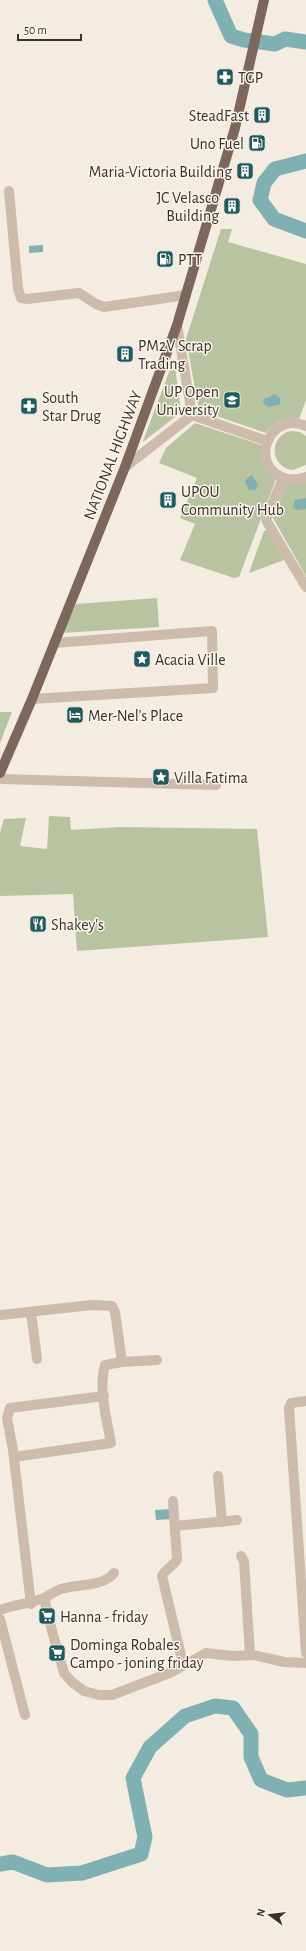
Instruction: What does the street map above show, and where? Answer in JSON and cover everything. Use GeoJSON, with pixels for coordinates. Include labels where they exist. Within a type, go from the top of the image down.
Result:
{"type":"FeatureCollection","features":[{"type":"Feature","properties":{"kind":"main road","name":"NATIONAL HIGHWAY"},"geometry":{"type":"LineString","coordinates":[[0,773],[32,699],[125,467],[177,325],[232,140],[264,0]]}},
{"type":"Feature","properties":{"kind":"street"},"geometry":{"type":"LineString","coordinates":[[9,191],[18,289],[21,298],[27,299],[79,292],[96,304],[104,307],[186,295]]}},
{"type":"Feature","properties":{"kind":"street"},"geometry":{"type":"LineString","coordinates":[[177,325],[192,415]]}},
{"type":"Feature","properties":{"kind":"street"},"geometry":{"type":"LineString","coordinates":[[192,415],[267,441]]}},
{"type":"Feature","properties":{"kind":"street"},"geometry":{"type":"LineString","coordinates":[[125,467],[192,415]]}},
{"type":"Feature","properties":{"kind":"street"},"geometry":{"type":"LineString","coordinates":[[306,426],[295,423],[282,425],[272,433],[267,441],[265,450],[268,463],[272,470],[283,478],[295,480],[306,477]]}},
{"type":"Feature","properties":{"kind":"street"},"geometry":{"type":"LineString","coordinates":[[283,478],[266,520],[306,587]]}},
{"type":"Feature","properties":{"kind":"street"},"geometry":{"type":"LineString","coordinates":[[32,699],[213,688],[212,631],[54,643]]}},
{"type":"Feature","properties":{"kind":"street"},"geometry":{"type":"LineString","coordinates":[[0,779],[216,786]]}},
{"type":"Feature","properties":{"kind":"street"},"geometry":{"type":"LineString","coordinates":[[0,1316],[92,1305],[112,1306],[115,1312],[122,1362]]}},
{"type":"Feature","properties":{"kind":"street"},"geometry":{"type":"LineString","coordinates":[[31,1312],[37,1359]]}},
{"type":"Feature","properties":{"kind":"street"},"geometry":{"type":"LineString","coordinates":[[14,1457],[111,1443],[104,1396],[103,1373],[105,1365],[122,1362],[157,1360]]}},
{"type":"Feature","properties":{"kind":"street"},"geometry":{"type":"LineString","coordinates":[[30,1604],[14,1457],[7,1418],[10,1408],[104,1396]]}},
{"type":"Feature","properties":{"kind":"street"},"geometry":{"type":"LineString","coordinates":[[306,1401],[291,1403],[290,1408],[306,1653]]}},
{"type":"Feature","properties":{"kind":"street"},"geometry":{"type":"LineString","coordinates":[[218,1476],[222,1522]]}},
{"type":"Feature","properties":{"kind":"street"},"geometry":{"type":"LineString","coordinates":[[173,1501],[177,1559],[175,1564],[165,1571],[162,1576],[184,1664]]}},
{"type":"Feature","properties":{"kind":"street"},"geometry":{"type":"LineString","coordinates":[[175,1526],[237,1520]]}},
{"type":"Feature","properties":{"kind":"street"},"geometry":{"type":"LineString","coordinates":[[241,1556],[244,1561],[250,1655]]}},
{"type":"Feature","properties":{"kind":"street"},"geometry":{"type":"LineString","coordinates":[[0,1610],[9,1606],[30,1604],[59,1590],[90,1584],[109,1578],[114,1573]]}},
{"type":"Feature","properties":{"kind":"street"},"geometry":{"type":"LineString","coordinates":[[44,1598],[64,1673],[72,1682],[84,1691],[99,1695],[112,1695],[172,1672],[184,1664],[206,1654],[233,1656],[250,1655],[284,1662],[306,1662]]}},
{"type":"Feature","properties":{"kind":"street"},"geometry":{"type":"LineString","coordinates":[[0,1619],[25,1715]]}},
{"type":"Feature","properties":{"kind":"green space"},"geometry":{"type":"Polygon","coordinates":[[[221,229],[232,229],[228,242],[306,264],[306,400],[299,419],[280,421],[266,433],[199,410],[186,339],[221,229]]]}},
{"type":"Feature","properties":{"kind":"green space"},"geometry":{"type":"Polygon","coordinates":[[[174,359],[181,412],[143,442],[143,441],[174,359]]]}},
{"type":"Feature","properties":{"kind":"green space"},"geometry":{"type":"Polygon","coordinates":[[[195,423],[261,445],[262,460],[276,479],[239,577],[234,578],[180,560],[195,524],[180,518],[197,478],[159,463],[166,448],[195,423]]]}},
{"type":"Feature","properties":{"kind":"green space"},"geometry":{"type":"Polygon","coordinates":[[[291,431],[300,432],[306,436],[306,465],[293,470],[285,468],[280,464],[276,458],[275,452],[275,445],[278,439],[291,431]]]}},
{"type":"Feature","properties":{"kind":"green space"},"geometry":{"type":"Polygon","coordinates":[[[306,481],[306,576],[273,518],[286,483],[306,481]]]}},
{"type":"Feature","properties":{"kind":"green space"},"geometry":{"type":"Polygon","coordinates":[[[268,530],[284,560],[249,573],[264,531],[268,530]]]}},
{"type":"Feature","properties":{"kind":"green space"},"geometry":{"type":"Polygon","coordinates":[[[157,598],[159,627],[61,633],[76,604],[157,598]]]}},
{"type":"Feature","properties":{"kind":"green space"},"geometry":{"type":"Polygon","coordinates":[[[0,712],[12,712],[0,743],[0,712]]]}},
{"type":"Feature","properties":{"kind":"green space"},"geometry":{"type":"Polygon","coordinates":[[[49,816],[70,817],[71,830],[121,827],[257,829],[268,937],[77,951],[73,894],[0,896],[0,833],[4,819],[26,818],[20,846],[47,849],[49,816]]]}},
{"type":"Feature","properties":{"kind":"water"},"geometry":{"type":"Polygon","coordinates":[[[43,245],[43,252],[29,253],[29,246],[43,245]]]}},
{"type":"Feature","properties":{"kind":"water"},"geometry":{"type":"Polygon","coordinates":[[[275,394],[280,398],[280,404],[269,407],[265,405],[263,401],[264,399],[275,394]]]}},
{"type":"Feature","properties":{"kind":"water"},"geometry":{"type":"Polygon","coordinates":[[[252,475],[258,485],[256,490],[249,490],[245,482],[247,478],[252,475]]]}},
{"type":"Feature","properties":{"kind":"water"},"geometry":{"type":"Polygon","coordinates":[[[306,498],[306,509],[296,510],[293,507],[295,500],[306,498]]]}},
{"type":"Feature","properties":{"kind":"water"},"geometry":{"type":"Polygon","coordinates":[[[172,1509],[173,1519],[156,1520],[155,1510],[172,1509]]]}},
{"type":"Feature","properties":{"kind":"waterway"},"geometry":{"type":"LineString","coordinates":[[215,0],[231,36],[244,40],[275,44],[285,39],[306,42]]}},
{"type":"Feature","properties":{"kind":"waterway"},"geometry":{"type":"LineString","coordinates":[[306,161],[275,169],[264,183],[260,200],[274,219],[306,231]]}},
{"type":"Feature","properties":{"kind":"waterway"},"geometry":{"type":"LineString","coordinates":[[0,1864],[13,1862],[47,1875],[82,1873],[141,1854],[145,1837],[133,1778],[150,1747],[185,1716],[215,1706],[233,1708],[251,1734],[251,1757],[261,1780],[287,1790],[306,1788]]}},
{"type":"Feature","properties":{"kind":"place","name":"TGP"},"geometry":{"type":"Point","coordinates":[225,77]}},
{"type":"Feature","properties":{"kind":"place","name":"SteadFast"},"geometry":{"type":"Point","coordinates":[262,115]}},
{"type":"Feature","properties":{"kind":"place","name":"Uno Fuel"},"geometry":{"type":"Point","coordinates":[257,143]}},
{"type":"Feature","properties":{"kind":"place","name":"Maria-Victoria Building"},"geometry":{"type":"Point","coordinates":[245,171]}},
{"type":"Feature","properties":{"kind":"place","name":"JC Velasco Building"},"geometry":{"type":"Point","coordinates":[232,206]}},
{"type":"Feature","properties":{"kind":"place","name":"PTT"},"geometry":{"type":"Point","coordinates":[165,259]}},
{"type":"Feature","properties":{"kind":"place","name":"PM2V Scrap Trading"},"geometry":{"type":"Point","coordinates":[125,354]}},
{"type":"Feature","properties":{"kind":"place","name":"UP Open University"},"geometry":{"type":"Point","coordinates":[232,400]}},
{"type":"Feature","properties":{"kind":"place","name":"South Star Drug"},"geometry":{"type":"Point","coordinates":[29,406]}},
{"type":"Feature","properties":{"kind":"place","name":"UPOU Community Hub"},"geometry":{"type":"Point","coordinates":[168,500]}},
{"type":"Feature","properties":{"kind":"place","name":"Acacia Ville"},"geometry":{"type":"Point","coordinates":[142,659]}},
{"type":"Feature","properties":{"kind":"place","name":"Mer-Nel's Place"},"geometry":{"type":"Point","coordinates":[75,715]}},
{"type":"Feature","properties":{"kind":"place","name":"Villa Fatima"},"geometry":{"type":"Point","coordinates":[161,777]}},
{"type":"Feature","properties":{"kind":"place","name":"Shakey's"},"geometry":{"type":"Point","coordinates":[38,924]}},
{"type":"Feature","properties":{"kind":"place","name":"Hanna - friday"},"geometry":{"type":"Point","coordinates":[47,1616]}},
{"type":"Feature","properties":{"kind":"place","name":"Dominga Robales Campo - joning friday"},"geometry":{"type":"Point","coordinates":[57,1653]}}]}
